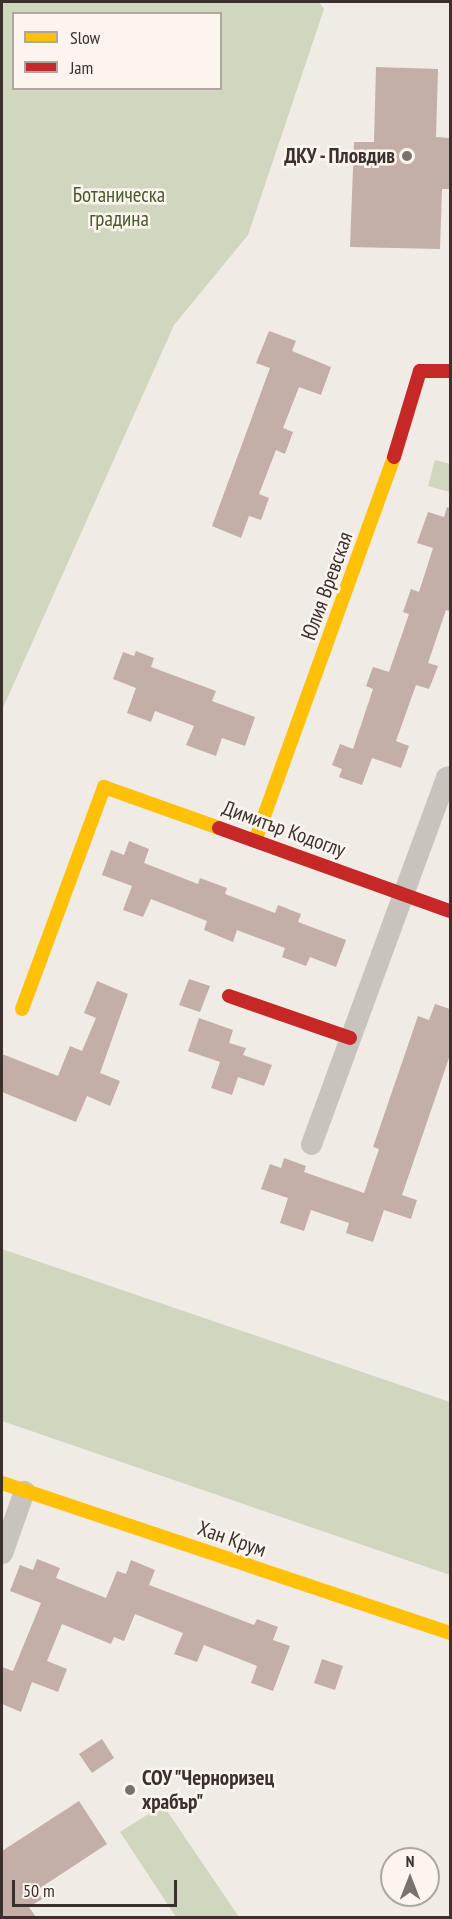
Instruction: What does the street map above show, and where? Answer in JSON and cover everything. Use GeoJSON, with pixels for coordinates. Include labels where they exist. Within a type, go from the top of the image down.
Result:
{"type":"FeatureCollection","features":[{"type":"Feature","properties":{"kind":"street","name":"Юлия Вревская"},"geometry":{"type":"LineString","coordinates":[[255,841],[376,514],[420,370],[450,370]]}},
{"type":"Feature","properties":{"kind":"street"},"geometry":{"type":"LineString","coordinates":[[311,1144],[446,777],[450,776]]}},
{"type":"Feature","properties":{"kind":"street","name":"Димитър Кодоглу"},"geometry":{"type":"LineString","coordinates":[[22,1009],[104,787],[450,911]]}},
{"type":"Feature","properties":{"kind":"street"},"geometry":{"type":"LineString","coordinates":[[229,996],[350,1038]]}},
{"type":"Feature","properties":{"kind":"street","name":"Хан Крум"},"geometry":{"type":"LineString","coordinates":[[2,1483],[450,1633]]}},
{"type":"Feature","properties":{"kind":"street"},"geometry":{"type":"LineString","coordinates":[[2,1553],[24,1491]]}},
{"type":"Feature","properties":{"kind":"green space","name":"Ботаническа градина"},"geometry":{"type":"Polygon","coordinates":[[[2,2],[319,2],[324,9],[248,235],[174,325],[2,710],[2,2]]]}},
{"type":"Feature","properties":{"kind":"green space"},"geometry":{"type":"Polygon","coordinates":[[[435,460],[450,464],[450,492],[428,486],[435,460]]]}},
{"type":"Feature","properties":{"kind":"green space"},"geometry":{"type":"Polygon","coordinates":[[[2,1249],[450,1402],[450,1575],[2,1421],[2,1249]]]}},
{"type":"Feature","properties":{"kind":"green space"},"geometry":{"type":"Polygon","coordinates":[[[163,1805],[239,1917],[176,1917],[120,1832],[163,1805]]]}},
{"type":"Feature","properties":{"kind":"building"},"geometry":{"type":"Polygon","coordinates":[[[376,67],[438,69],[436,137],[450,138],[450,189],[442,189],[440,249],[350,247],[354,142],[374,142],[376,67]]]}},
{"type":"Feature","properties":{"kind":"building"},"geometry":{"type":"Polygon","coordinates":[[[269,331],[296,341],[292,351],[331,367],[321,395],[299,387],[283,428],[293,432],[285,454],[276,450],[259,494],[269,498],[261,520],[249,516],[241,538],[212,526],[270,368],[256,363],[269,331]]]}},
{"type":"Feature","properties":{"kind":"building"},"geometry":{"type":"Polygon","coordinates":[[[447,507],[450,508],[450,611],[446,610],[428,663],[438,666],[429,689],[416,685],[396,741],[409,746],[401,768],[372,758],[362,785],[339,777],[342,769],[332,765],[340,744],[353,749],[373,689],[366,686],[373,667],[389,672],[409,614],[403,612],[411,589],[419,592],[433,548],[417,543],[428,512],[444,517],[447,507]]]}},
{"type":"Feature","properties":{"kind":"building"},"geometry":{"type":"Polygon","coordinates":[[[136,651],[154,658],[151,667],[216,691],[212,701],[255,717],[245,746],[222,738],[216,756],[186,745],[194,726],[155,711],[151,722],[127,713],[136,688],[113,679],[123,652],[134,656],[136,651]]]}},
{"type":"Feature","properties":{"kind":"building"},"geometry":{"type":"Polygon","coordinates":[[[129,841],[149,849],[144,863],[198,884],[200,878],[227,888],[225,894],[275,913],[278,905],[301,914],[298,922],[346,940],[336,967],[310,957],[306,966],[282,957],[285,948],[237,930],[233,942],[204,930],[207,921],[151,899],[143,917],[123,910],[132,886],[102,875],[111,850],[124,855],[129,841]]]}},
{"type":"Feature","properties":{"kind":"building"},"geometry":{"type":"Polygon","coordinates":[[[189,979],[210,986],[200,1012],[179,1005],[189,979]]]}},
{"type":"Feature","properties":{"kind":"building"},"geometry":{"type":"Polygon","coordinates":[[[97,981],[128,994],[100,1073],[120,1081],[110,1106],[87,1096],[76,1122],[2,1092],[2,1054],[58,1076],[70,1046],[82,1051],[96,1018],[84,1013],[97,981]]]}},
{"type":"Feature","properties":{"kind":"building"},"geometry":{"type":"Polygon","coordinates":[[[435,1004],[450,1009],[450,1055],[402,1195],[417,1200],[411,1219],[384,1210],[373,1242],[346,1233],[349,1223],[311,1210],[304,1231],[280,1223],[288,1198],[261,1189],[270,1164],[281,1168],[284,1158],[306,1166],[304,1172],[364,1193],[379,1149],[373,1147],[418,1016],[429,1020],[435,1004]]]}},
{"type":"Feature","properties":{"kind":"building"},"geometry":{"type":"Polygon","coordinates":[[[199,1018],[233,1030],[229,1043],[246,1048],[243,1055],[272,1065],[264,1086],[238,1077],[232,1095],[211,1088],[220,1062],[188,1051],[199,1018]]]}},
{"type":"Feature","properties":{"kind":"building"},"geometry":{"type":"Polygon","coordinates":[[[37,1559],[60,1568],[56,1578],[106,1598],[117,1571],[126,1574],[131,1560],[155,1570],[149,1585],[254,1625],[257,1619],[278,1627],[273,1640],[290,1646],[273,1691],[251,1683],[257,1666],[204,1645],[197,1662],[174,1654],[183,1633],[135,1614],[124,1641],[114,1637],[111,1644],[62,1624],[47,1661],[67,1669],[58,1692],[32,1682],[21,1712],[2,1704],[2,1667],[13,1671],[41,1603],[10,1591],[20,1565],[33,1570],[37,1559]]]}},
{"type":"Feature","properties":{"kind":"building"},"geometry":{"type":"Polygon","coordinates":[[[322,1659],[343,1666],[335,1690],[314,1683],[322,1659]]]}},
{"type":"Feature","properties":{"kind":"building"},"geometry":{"type":"Polygon","coordinates":[[[102,1739],[114,1758],[92,1773],[79,1754],[102,1739]]]}},
{"type":"Feature","properties":{"kind":"building"},"geometry":{"type":"Polygon","coordinates":[[[79,1801],[107,1844],[37,1890],[42,1899],[29,1907],[36,1917],[2,1917],[2,1851],[79,1801]]]}},
{"type":"Feature","properties":{"kind":"traffic: slow"},"geometry":{"type":"LineString","coordinates":[[255,841],[394,457]]}},
{"type":"Feature","properties":{"kind":"traffic: slow"},"geometry":{"type":"LineString","coordinates":[[22,1009],[104,787],[219,828]]}},
{"type":"Feature","properties":{"kind":"traffic: slow"},"geometry":{"type":"LineString","coordinates":[[2,1483],[450,1633]]}},
{"type":"Feature","properties":{"kind":"traffic: jam"},"geometry":{"type":"LineString","coordinates":[[394,457],[420,371],[450,371]]}},
{"type":"Feature","properties":{"kind":"traffic: jam"},"geometry":{"type":"LineString","coordinates":[[219,828],[450,911]]}},
{"type":"Feature","properties":{"kind":"traffic: jam"},"geometry":{"type":"LineString","coordinates":[[229,996],[350,1038]]}},
{"type":"Feature","properties":{"kind":"place","name":"ДКУ - Пловдив"},"geometry":{"type":"Point","coordinates":[407,156]}},
{"type":"Feature","properties":{"kind":"place","name":"СОУ \"Черноризец храбър\""},"geometry":{"type":"Point","coordinates":[130,1790]}}]}
